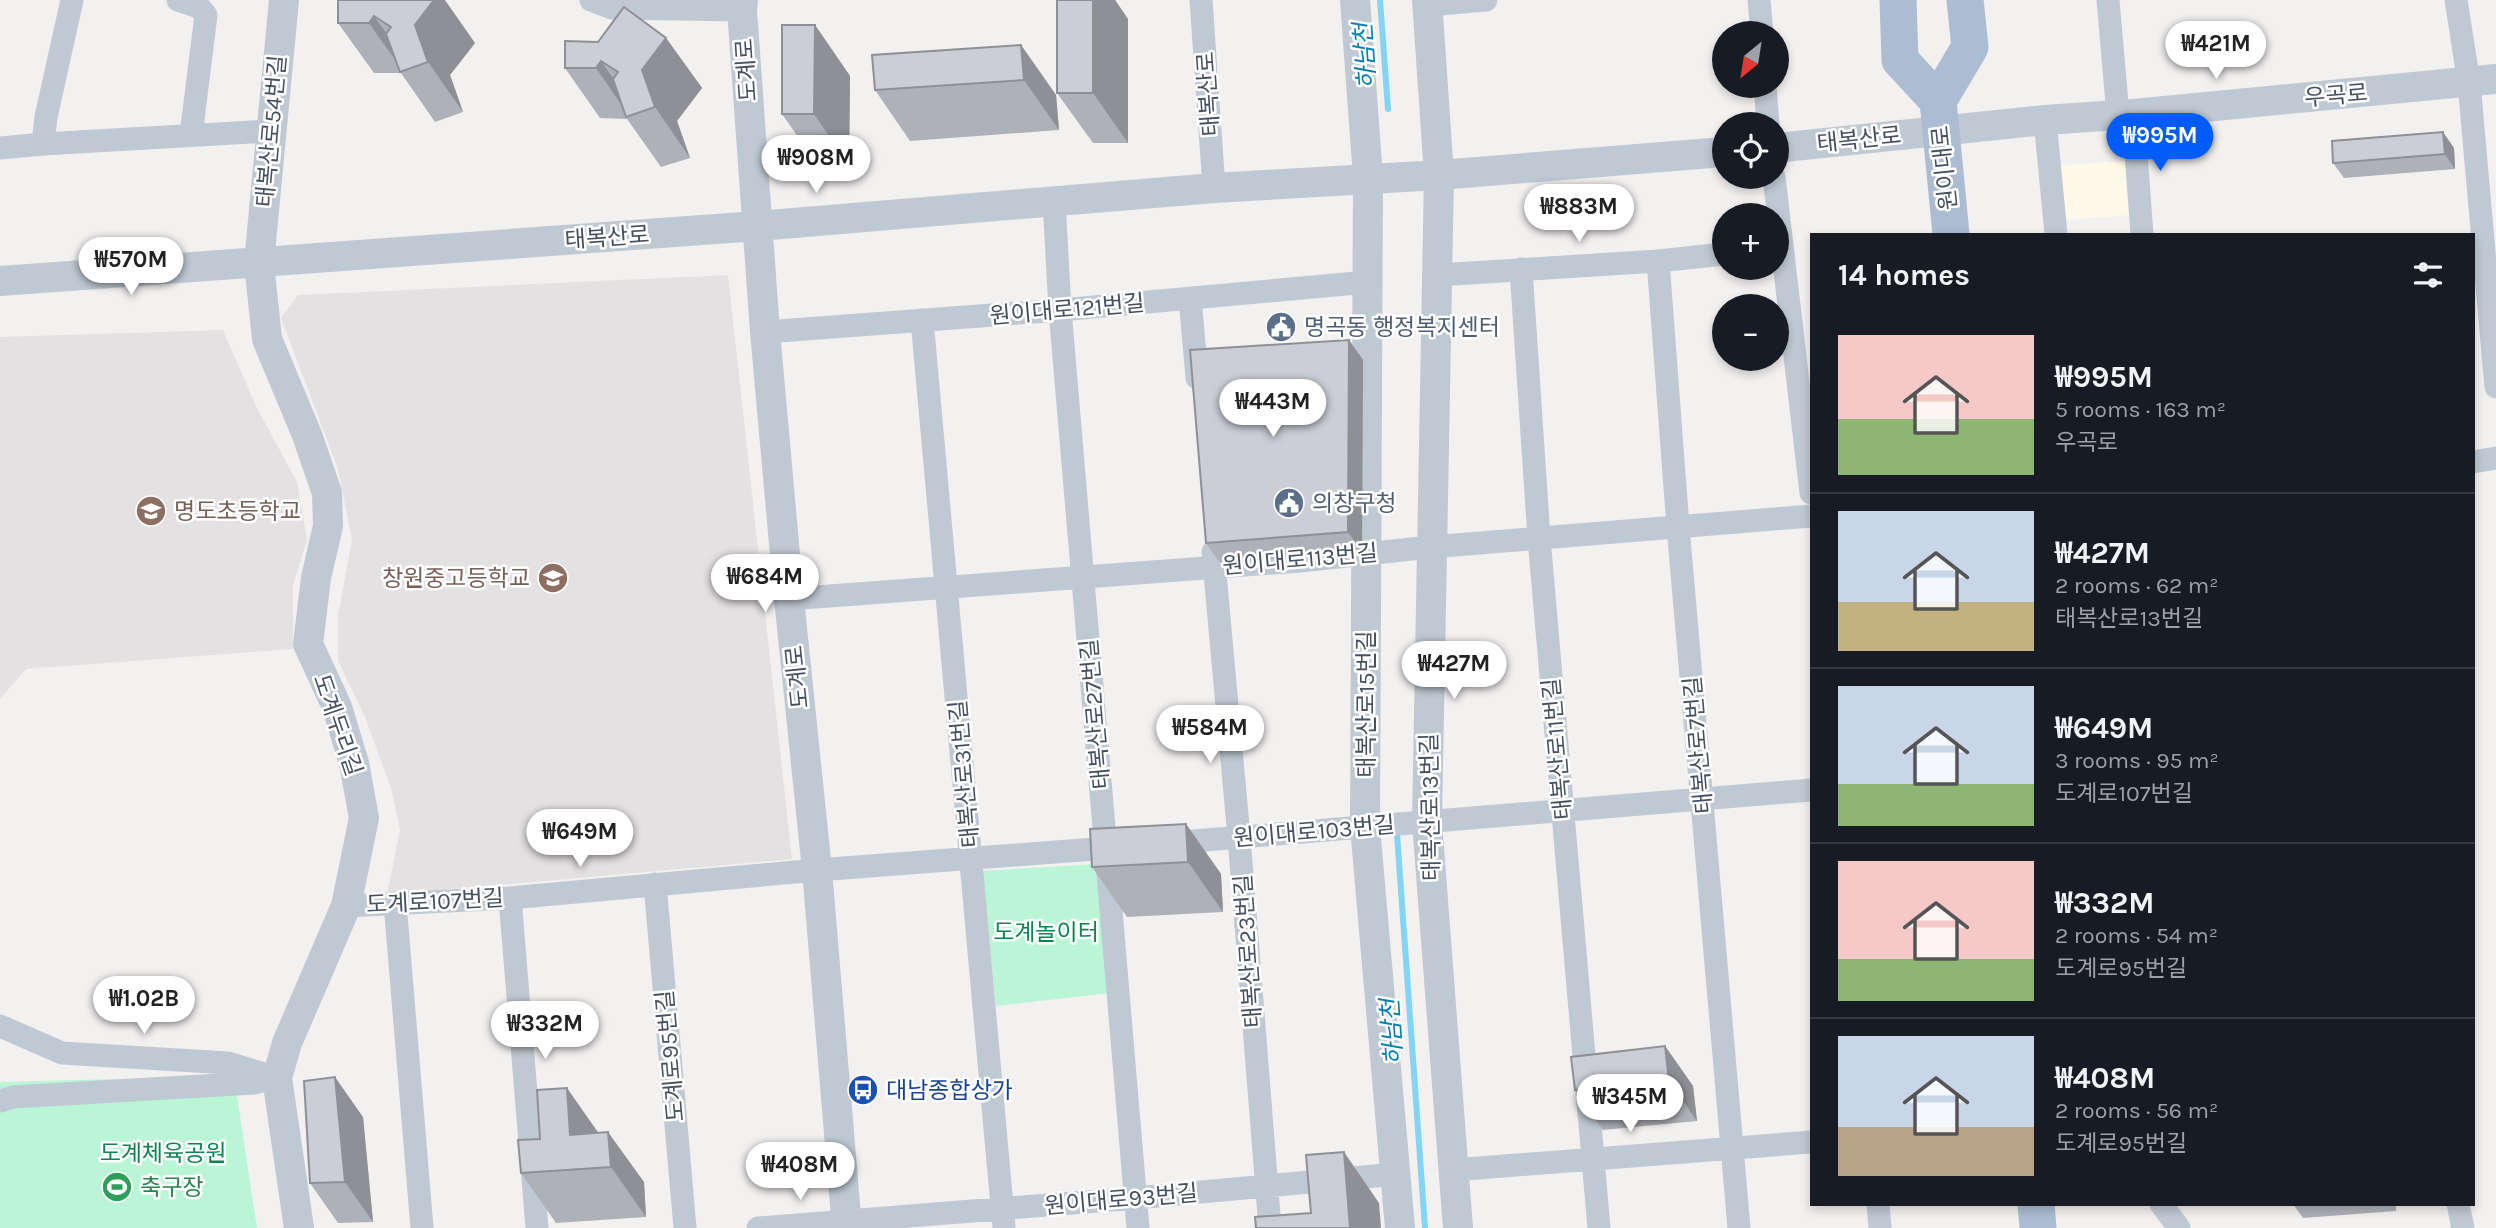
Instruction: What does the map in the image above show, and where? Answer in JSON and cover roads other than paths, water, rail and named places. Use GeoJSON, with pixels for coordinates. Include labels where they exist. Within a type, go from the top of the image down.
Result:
{"type":"FeatureCollection","features":[{"type":"Feature","properties":{"kind":"main road","name":"원이대로"},"geometry":{"type":"LineString","coordinates":[[1898,0],[1900,60],[1940,116]]}},
{"type":"Feature","properties":{"kind":"main road","name":"원이대로"},"geometry":{"type":"LineString","coordinates":[[1951,233],[1940,116],[1970,47],[1965,0]]}},
{"type":"Feature","properties":{"kind":"main road"},"geometry":{"type":"LineString","coordinates":[[2036,1206],[2038,1228]]}},
{"type":"Feature","properties":{"kind":"street"},"geometry":{"type":"LineString","coordinates":[[43,144],[46,117],[72,0]]}},
{"type":"Feature","properties":{"kind":"street"},"geometry":{"type":"LineString","coordinates":[[178,0],[199,7],[206,15],[191,135]]}},
{"type":"Feature","properties":{"kind":"street","name":"태복산로54번길"},"geometry":{"type":"LineString","coordinates":[[259,263],[284,0]]}},
{"type":"Feature","properties":{"kind":"street"},"geometry":{"type":"LineString","coordinates":[[590,0],[612,8],[743,5]]}},
{"type":"Feature","properties":{"kind":"street","name":"태복산로"},"geometry":{"type":"LineString","coordinates":[[1201,0],[1214,188]]}},
{"type":"Feature","properties":{"kind":"street","name":"태복산로15번길"},"geometry":{"type":"LineString","coordinates":[[1355,0],[1371,178],[1365,827],[1400,1228]]}},
{"type":"Feature","properties":{"kind":"street"},"geometry":{"type":"LineString","coordinates":[[1427,2],[1486,0]]}},
{"type":"Feature","properties":{"kind":"street"},"geometry":{"type":"LineString","coordinates":[[1759,0],[1761,21]]}},
{"type":"Feature","properties":{"kind":"street"},"geometry":{"type":"LineString","coordinates":[[2108,0],[2142,233]]}},
{"type":"Feature","properties":{"kind":"street"},"geometry":{"type":"LineString","coordinates":[[2456,0],[2483,81],[2496,387]]}},
{"type":"Feature","properties":{"kind":"street","name":"태복산로13번길"},"geometry":{"type":"LineString","coordinates":[[1427,2],[1438,275],[1430,547],[1427,821],[1458,1228]]}},
{"type":"Feature","properties":{"kind":"street","name":"도계로"},"geometry":{"type":"LineString","coordinates":[[743,5],[765,332],[817,870],[846,1224]]}},
{"type":"Feature","properties":{"kind":"street","name":"우곡로"},"geometry":{"type":"LineString","coordinates":[[1940,116],[2045,120],[2125,115],[2483,81]]}},
{"type":"Feature","properties":{"kind":"street","name":"태복산로"},"geometry":{"type":"LineString","coordinates":[[1789,145],[1940,116]]}},
{"type":"Feature","properties":{"kind":"street"},"geometry":{"type":"LineString","coordinates":[[2045,120],[2056,233]]}},
{"type":"Feature","properties":{"kind":"street"},"geometry":{"type":"LineString","coordinates":[[0,148],[271,131]]}},
{"type":"Feature","properties":{"kind":"street"},"geometry":{"type":"LineString","coordinates":[[1434,175],[1712,153]]}},
{"type":"Feature","properties":{"kind":"street","name":"태복산로"},"geometry":{"type":"LineString","coordinates":[[0,281],[757,226],[1214,188],[1434,175]]}},
{"type":"Feature","properties":{"kind":"street","name":"태복산로27번길"},"geometry":{"type":"LineString","coordinates":[[1054,201],[1060,310],[1138,1228]]}},
{"type":"Feature","properties":{"kind":"street"},"geometry":{"type":"LineString","coordinates":[[1438,275],[1712,255]]}},
{"type":"Feature","properties":{"kind":"street","name":"태복산로7번길"},"geometry":{"type":"LineString","coordinates":[[1658,261],[1678,527],[1739,1228]]}},
{"type":"Feature","properties":{"kind":"street","name":"도계두리길"},"geometry":{"type":"LineString","coordinates":[[259,263],[267,339],[307,435],[327,493],[328,526],[316,578],[308,644],[337,707],[355,763],[364,818],[346,906],[287,1043],[277,1077],[299,1228]]}},
{"type":"Feature","properties":{"kind":"street","name":"태복산로11번길"},"geometry":{"type":"LineString","coordinates":[[1521,269],[1539,538],[1599,1228]]}},
{"type":"Feature","properties":{"kind":"street"},"geometry":{"type":"LineString","coordinates":[[1784,280],[1810,485]]}},
{"type":"Feature","properties":{"kind":"street","name":"원이대로121번길"},"geometry":{"type":"LineString","coordinates":[[765,332],[1060,310],[1368,282]]}},
{"type":"Feature","properties":{"kind":"street"},"geometry":{"type":"LineString","coordinates":[[1190,298],[1200,404]]}},
{"type":"Feature","properties":{"kind":"street","name":"태복산로31번길"},"geometry":{"type":"LineString","coordinates":[[922,320],[1003,1219]]}},
{"type":"Feature","properties":{"kind":"street"},"geometry":{"type":"LineString","coordinates":[[2475,462],[2496,458]]}},
{"type":"Feature","properties":{"kind":"street","name":"원이대로113번길"},"geometry":{"type":"LineString","coordinates":[[789,599],[1300,561],[1430,547],[1810,516]]}},
{"type":"Feature","properties":{"kind":"street","name":"태복산로23번길"},"geometry":{"type":"LineString","coordinates":[[1211,529],[1239,837],[1269,1228]]}},
{"type":"Feature","properties":{"kind":"street","name":"원이대로103번길"},"geometry":{"type":"LineString","coordinates":[[817,870],[1810,790]]}},
{"type":"Feature","properties":{"kind":"street","name":"도계로107번길"},"geometry":{"type":"LineString","coordinates":[[346,906],[510,898],[817,870]]}},
{"type":"Feature","properties":{"kind":"street","name":"도계로95번길"},"geometry":{"type":"LineString","coordinates":[[655,884],[685,1228]]}},
{"type":"Feature","properties":{"kind":"street"},"geometry":{"type":"LineString","coordinates":[[510,898],[537,1228]]}},
{"type":"Feature","properties":{"kind":"street"},"geometry":{"type":"LineString","coordinates":[[396,903],[422,1228]]}},
{"type":"Feature","properties":{"kind":"street"},"geometry":{"type":"LineString","coordinates":[[0,1026],[62,1053],[228,1063],[277,1077]]}},
{"type":"Feature","properties":{"kind":"street"},"geometry":{"type":"LineString","coordinates":[[0,1101],[13,1097],[254,1083],[277,1077]]}},
{"type":"Feature","properties":{"kind":"street"},"geometry":{"type":"LineString","coordinates":[[1453,1170],[1810,1142]]}},
{"type":"Feature","properties":{"kind":"street","name":"원이대로93번길"},"geometry":{"type":"LineString","coordinates":[[846,1224],[1003,1219],[1136,1198],[1396,1174]]}},
{"type":"Feature","properties":{"kind":"street"},"geometry":{"type":"LineString","coordinates":[[1878,1206],[1880,1228]]}},
{"type":"Feature","properties":{"kind":"street"},"geometry":{"type":"LineString","coordinates":[[2162,1206],[2179,1228]]}},
{"type":"Feature","properties":{"kind":"street"},"geometry":{"type":"LineString","coordinates":[[2458,1206],[2463,1228]]}},
{"type":"Feature","properties":{"kind":"street"},"geometry":{"type":"LineString","coordinates":[[758,1228],[846,1224]]}},
{"type":"Feature","properties":{"kind":"waterway","name":"하남천"},"geometry":{"type":"LineString","coordinates":[[1380,0],[1388,109]]}},
{"type":"Feature","properties":{"kind":"waterway","name":"하남천"},"geometry":{"type":"LineString","coordinates":[[1397,834],[1425,1228]]}},
{"type":"Feature","properties":{"kind":"place","name":"명곡동 행정복지센터"},"geometry":{"type":"Point","coordinates":[1281,327]}},
{"type":"Feature","properties":{"kind":"place","name":"의창구청"},"geometry":{"type":"Point","coordinates":[1289,503]}},
{"type":"Feature","properties":{"kind":"place","name":"명도초등학교"},"geometry":{"type":"Point","coordinates":[151,511]}},
{"type":"Feature","properties":{"kind":"place","name":"창원중고등학교"},"geometry":{"type":"Point","coordinates":[553,578]}},
{"type":"Feature","properties":{"kind":"place","name":"대남종합상가"},"geometry":{"type":"Point","coordinates":[863,1090]}},
{"type":"Feature","properties":{"kind":"place","name":"축구장"},"geometry":{"type":"Point","coordinates":[117,1187]}},
{"type":"Feature","properties":{"kind":"park label","name":"도계놀이터"},"geometry":{"type":"Point","coordinates":[1046,932]}},
{"type":"Feature","properties":{"kind":"park label","name":"도계체육공원"},"geometry":{"type":"Point","coordinates":[163,1153]}}]}
